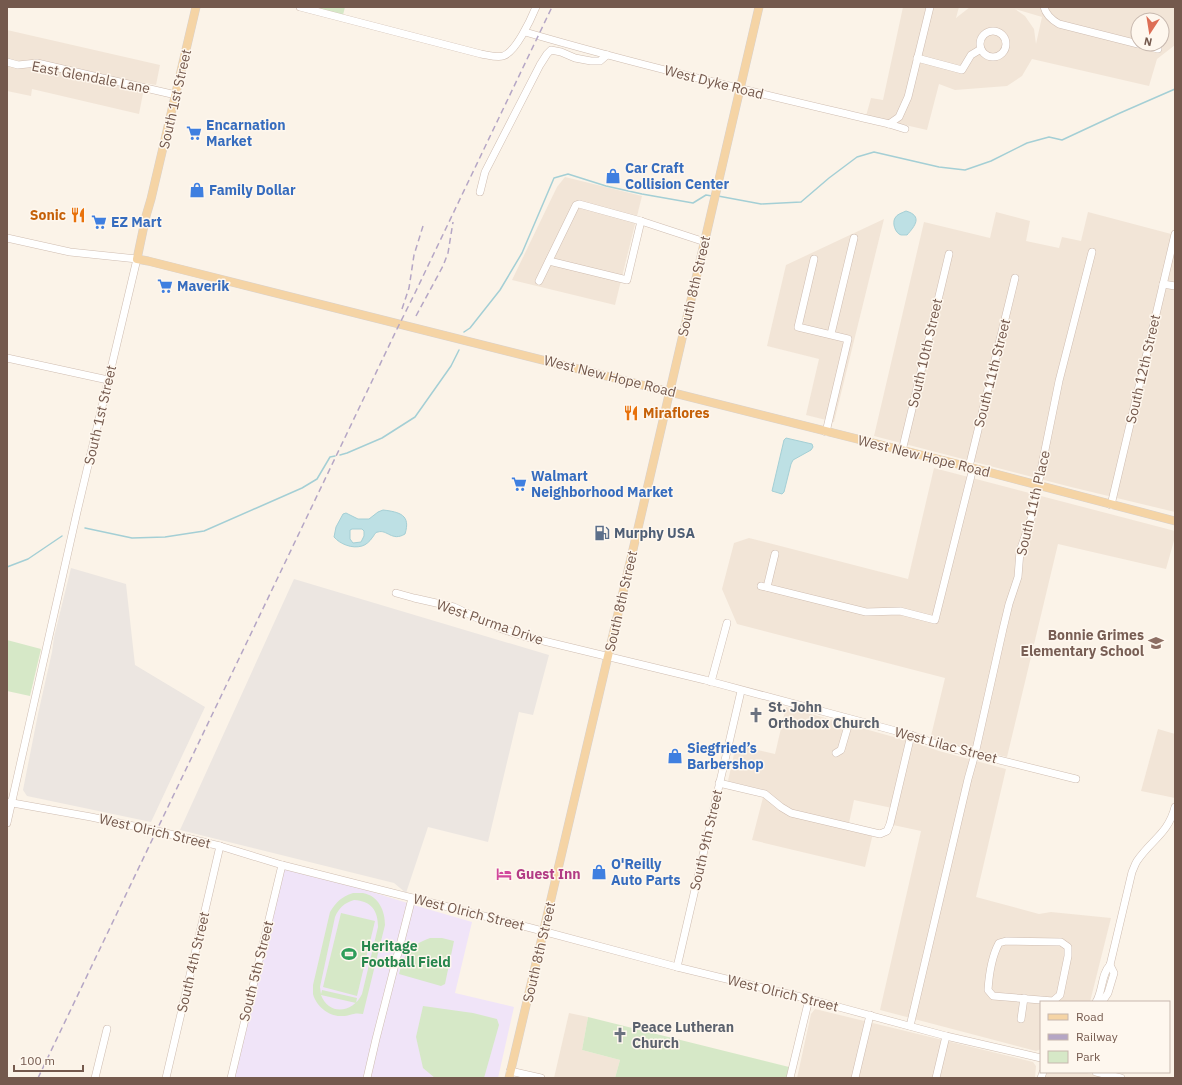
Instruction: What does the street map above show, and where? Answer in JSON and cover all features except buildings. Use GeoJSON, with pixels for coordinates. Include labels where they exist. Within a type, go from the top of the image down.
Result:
{"type":"FeatureCollection","features":[{"type":"Feature","properties":{"kind":"main road","name":"South 1st Street"},"geometry":{"type":"LineString","coordinates":[[137,259],[196,7]]}},
{"type":"Feature","properties":{"kind":"main road","name":"South 8th Street"},"geometry":{"type":"LineString","coordinates":[[509,1074],[608,658],[759,7]]}},
{"type":"Feature","properties":{"kind":"main road","name":"West New Hope Road"},"geometry":{"type":"LineString","coordinates":[[137,259],[304,299],[670,391],[971,468],[1173,522]]}},
{"type":"Feature","properties":{"kind":"street"},"geometry":{"type":"LineString","coordinates":[[300,7],[325,10],[481,54],[502,56],[508,54],[525,32],[536,7]]}},
{"type":"Feature","properties":{"kind":"street"},"geometry":{"type":"LineString","coordinates":[[889,124],[899,118],[908,97],[930,7]]}},
{"type":"Feature","properties":{"kind":"street"},"geometry":{"type":"LineString","coordinates":[[1044,7],[1051,19],[1059,24],[1130,42]]}},
{"type":"Feature","properties":{"kind":"street","name":"West Dyke Road"},"geometry":{"type":"LineString","coordinates":[[525,32],[607,55],[740,89],[905,129]]}},
{"type":"Feature","properties":{"kind":"street"},"geometry":{"type":"LineString","coordinates":[[917,58],[962,70],[971,55],[981,49]]}},
{"type":"Feature","properties":{"kind":"street"},"geometry":{"type":"LineString","coordinates":[[480,192],[485,172],[526,91],[547,54],[551,50],[561,52],[575,58],[591,61],[600,61],[607,55]]}},
{"type":"Feature","properties":{"kind":"street","name":"East Glendale Lane"},"geometry":{"type":"LineString","coordinates":[[7,62],[18,64],[37,63],[176,95]]}},
{"type":"Feature","properties":{"kind":"street"},"geometry":{"type":"LineString","coordinates":[[539,281],[576,205],[579,204],[641,220],[705,242]]}},
{"type":"Feature","properties":{"kind":"street"},"geometry":{"type":"LineString","coordinates":[[549,261],[627,280],[641,220]]}},
{"type":"Feature","properties":{"kind":"street","name":"South 12th Street"},"geometry":{"type":"LineString","coordinates":[[1111,505],[1175,234]]}},
{"type":"Feature","properties":{"kind":"street"},"geometry":{"type":"LineString","coordinates":[[7,238],[70,252],[137,259]]}},
{"type":"Feature","properties":{"kind":"street"},"geometry":{"type":"LineString","coordinates":[[831,334],[854,238]]}},
{"type":"Feature","properties":{"kind":"street","name":"South 11th Place"},"geometry":{"type":"LineString","coordinates":[[910,1026],[975,754],[1004,623],[1018,577],[1020,551],[1031,519],[1059,381],[1092,252]]}},
{"type":"Feature","properties":{"kind":"street","name":"South 10th Street"},"geometry":{"type":"LineString","coordinates":[[902,451],[949,254]]}},
{"type":"Feature","properties":{"kind":"street","name":"South 1st Street"},"geometry":{"type":"LineString","coordinates":[[7,823],[9,803],[137,259]]}},
{"type":"Feature","properties":{"kind":"street"},"geometry":{"type":"LineString","coordinates":[[814,259],[798,327],[848,339],[826,432]]}},
{"type":"Feature","properties":{"kind":"street","name":"South 11th Street"},"geometry":{"type":"LineString","coordinates":[[775,554],[764,587],[866,612],[900,611],[935,620],[1015,278]]}},
{"type":"Feature","properties":{"kind":"street"},"geometry":{"type":"LineString","coordinates":[[1163,284],[1175,286]]}},
{"type":"Feature","properties":{"kind":"street"},"geometry":{"type":"LineString","coordinates":[[7,358],[108,380]]}},
{"type":"Feature","properties":{"kind":"street","name":"West Purma Drive"},"geometry":{"type":"LineString","coordinates":[[396,593],[454,607],[510,632],[608,658]]}},
{"type":"Feature","properties":{"kind":"street"},"geometry":{"type":"LineString","coordinates":[[711,682],[727,623]]}},
{"type":"Feature","properties":{"kind":"street","name":"West Lilac Street"},"geometry":{"type":"LineString","coordinates":[[608,658],[711,682],[911,735],[942,746],[1076,779]]}},
{"type":"Feature","properties":{"kind":"street","name":"South 9th Street"},"geometry":{"type":"LineString","coordinates":[[677,967],[741,690]]}},
{"type":"Feature","properties":{"kind":"street"},"geometry":{"type":"LineString","coordinates":[[836,753],[841,750],[850,719]]}},
{"type":"Feature","properties":{"kind":"street"},"geometry":{"type":"LineString","coordinates":[[719,783],[765,794],[791,813],[880,834],[886,831],[890,824],[911,735]]}},
{"type":"Feature","properties":{"kind":"street","name":"West Olrich Street"},"geometry":{"type":"LineString","coordinates":[[9,803],[91,817],[220,846],[282,864],[525,926],[677,967],[809,999],[946,1036],[1040,1058]]}},
{"type":"Feature","properties":{"kind":"street"},"geometry":{"type":"LineString","coordinates":[[1097,1001],[1101,993],[1106,969],[1110,965],[1132,872],[1137,861],[1166,828],[1171,820],[1175,807]]}},
{"type":"Feature","properties":{"kind":"street","name":"South 4th Street"},"geometry":{"type":"LineString","coordinates":[[166,1078],[220,846]]}},
{"type":"Feature","properties":{"kind":"street","name":"South 5th Street"},"geometry":{"type":"LineString","coordinates":[[231,1078],[282,864]]}},
{"type":"Feature","properties":{"kind":"street"},"geometry":{"type":"LineString","coordinates":[[367,1078],[412,898]]}},
{"type":"Feature","properties":{"kind":"street"},"geometry":{"type":"LineString","coordinates":[[1006,941],[1061,942],[1068,947],[1068,956],[1060,995],[1053,1001],[993,996],[988,990],[995,950],[999,943],[1006,941]]}},
{"type":"Feature","properties":{"kind":"street"},"geometry":{"type":"LineString","coordinates":[[1103,1001],[1108,993],[1114,973],[1110,965]]}},
{"type":"Feature","properties":{"kind":"street"},"geometry":{"type":"LineString","coordinates":[[1060,995],[1064,1001]]}},
{"type":"Feature","properties":{"kind":"street"},"geometry":{"type":"LineString","coordinates":[[1021,1019],[1024,998]]}},
{"type":"Feature","properties":{"kind":"street"},"geometry":{"type":"LineString","coordinates":[[790,1078],[809,999]]}},
{"type":"Feature","properties":{"kind":"street"},"geometry":{"type":"LineString","coordinates":[[855,1078],[870,1015]]}},
{"type":"Feature","properties":{"kind":"street"},"geometry":{"type":"LineString","coordinates":[[95,1078],[107,1030]]}},
{"type":"Feature","properties":{"kind":"street"},"geometry":{"type":"LineString","coordinates":[[936,1078],[946,1036]]}},
{"type":"Feature","properties":{"kind":"street"},"geometry":{"type":"LineString","coordinates":[[1099,1073],[1110,1077],[1121,1078]]}},
{"type":"Feature","properties":{"kind":"street"},"geometry":{"type":"LineString","coordinates":[[509,1074],[541,1078]]}},
{"type":"Feature","properties":{"kind":"shaded area"},"geometry":{"type":"Polygon","coordinates":[[[903,7],[959,7],[956,18],[970,7],[1175,7],[1175,45],[1170,49],[1170,12],[1130,12],[1130,52],[1166,52],[1157,59],[1149,86],[1032,59],[1022,76],[1007,86],[955,90],[939,84],[927,130],[866,116],[871,98],[883,100],[903,7]],[[1015,9],[1025,16],[1034,29],[1036,44],[1042,17],[1015,9]]]}},
{"type":"Feature","properties":{"kind":"shaded area"},"geometry":{"type":"Polygon","coordinates":[[[7,30],[160,65],[156,85],[145,83],[139,114],[32,89],[31,96],[7,91],[7,30]]]}},
{"type":"Feature","properties":{"kind":"shaded area"},"geometry":{"type":"Polygon","coordinates":[[[565,177],[642,196],[615,305],[512,280],[557,187],[565,177]]]}},
{"type":"Feature","properties":{"kind":"shaded area"},"geometry":{"type":"Polygon","coordinates":[[[996,212],[1030,221],[1026,241],[1059,248],[1062,237],[1081,241],[1088,212],[1175,235],[1175,512],[1071,487],[874,436],[924,222],[990,238],[996,212]]]}},
{"type":"Feature","properties":{"kind":"shaded area"},"geometry":{"type":"Polygon","coordinates":[[[884,219],[834,422],[806,415],[819,359],[767,346],[786,265],[884,219]]]}},
{"type":"Feature","properties":{"kind":"shaded area"},"geometry":{"type":"Polygon","coordinates":[[[934,468],[1175,531],[1175,537],[1166,569],[1058,544],[1007,757],[930,740],[945,678],[737,624],[722,589],[734,543],[749,538],[908,579],[934,468]]]}},
{"type":"Feature","properties":{"kind":"shaded area"},"geometry":{"type":"Polygon","coordinates":[[[71,568],[126,584],[135,665],[205,707],[151,822],[27,796],[23,790],[54,637],[71,568]]]}},
{"type":"Feature","properties":{"kind":"shaded area"},"geometry":{"type":"Polygon","coordinates":[[[294,579],[549,655],[533,715],[519,712],[488,842],[428,827],[406,893],[394,883],[180,830],[294,579]]]}},
{"type":"Feature","properties":{"kind":"shaded area"},"geometry":{"type":"Polygon","coordinates":[[[786,707],[1006,769],[976,897],[1039,914],[1051,912],[1111,918],[1090,1001],[1040,1001],[1040,1049],[1036,1051],[880,1010],[921,831],[893,825],[897,809],[854,800],[849,823],[874,829],[865,867],[752,840],[765,790],[728,781],[736,745],[775,754],[786,707]]]}},
{"type":"Feature","properties":{"kind":"shaded area"},"geometry":{"type":"Polygon","coordinates":[[[1158,729],[1175,734],[1175,798],[1141,791],[1158,729]]]}},
{"type":"Feature","properties":{"kind":"shaded area"},"geometry":{"type":"Polygon","coordinates":[[[282,865],[472,922],[455,993],[514,1007],[498,1078],[233,1078],[282,865]]]}},
{"type":"Feature","properties":{"kind":"shaded area"},"geometry":{"type":"Polygon","coordinates":[[[815,1009],[1033,1062],[1036,1066],[1035,1078],[797,1078],[811,1014],[815,1009]]]}},
{"type":"Feature","properties":{"kind":"shaded area"},"geometry":{"type":"Polygon","coordinates":[[[569,1013],[588,1017],[582,1050],[620,1060],[615,1078],[554,1078],[569,1013]]]}},
{"type":"Feature","properties":{"kind":"shaded area"},"geometry":{"type":"Polygon","coordinates":[[[1047,1073],[1087,1073],[1107,1078],[1045,1078],[1047,1073]]]}},
{"type":"Feature","properties":{"kind":"green space"},"geometry":{"type":"Polygon","coordinates":[[[313,7],[345,7],[343,15],[313,7]]]}},
{"type":"Feature","properties":{"kind":"green space"},"geometry":{"type":"Polygon","coordinates":[[[7,640],[41,649],[30,696],[7,691],[7,640]]]}},
{"type":"Feature","properties":{"kind":"green space"},"geometry":{"type":"Polygon","coordinates":[[[353,893],[363,893],[369,895],[377,901],[384,915],[385,925],[363,1014],[357,1013],[337,1016],[328,1013],[317,1003],[313,994],[313,985],[330,912],[339,900],[353,893]],[[354,900],[342,906],[335,917],[320,987],[321,994],[322,990],[357,998],[356,1002],[362,994],[378,927],[378,921],[375,911],[369,904],[354,900]],[[321,995],[325,1002],[335,1009],[341,1010],[355,1003],[321,995]]]}},
{"type":"Feature","properties":{"kind":"green space","name":"Heritage Football Field"},"geometry":{"type":"Polygon","coordinates":[[[341,913],[375,921],[357,996],[323,987],[341,913]]]}},
{"type":"Feature","properties":{"kind":"green space"},"geometry":{"type":"Polygon","coordinates":[[[430,938],[442,938],[454,941],[445,984],[441,986],[399,974],[403,960],[409,951],[417,944],[430,938]]]}},
{"type":"Feature","properties":{"kind":"green space"},"geometry":{"type":"Polygon","coordinates":[[[423,1006],[473,1013],[497,1019],[499,1025],[484,1078],[435,1078],[423,1068],[416,1037],[423,1006]]]}},
{"type":"Feature","properties":{"kind":"green space"},"geometry":{"type":"Polygon","coordinates":[[[588,1017],[793,1068],[790,1078],[615,1078],[620,1060],[582,1050],[588,1017]]]}},
{"type":"Feature","properties":{"kind":"water"},"geometry":{"type":"Polygon","coordinates":[[[906,211],[911,213],[916,218],[916,222],[907,235],[901,235],[896,230],[894,220],[897,216],[906,211]]]}},
{"type":"Feature","properties":{"kind":"water"},"geometry":{"type":"Polygon","coordinates":[[[786,438],[812,444],[813,447],[811,450],[793,460],[784,492],[782,494],[772,491],[784,440],[786,438]]]}},
{"type":"Feature","properties":{"kind":"water"},"geometry":{"type":"Polygon","coordinates":[[[383,510],[399,513],[403,516],[406,523],[405,534],[397,537],[384,532],[377,532],[366,544],[358,547],[346,545],[334,537],[336,527],[343,514],[346,513],[358,519],[369,519],[383,510]],[[362,529],[350,530],[350,539],[353,543],[361,542],[364,536],[364,531],[362,529]]]}},
{"type":"Feature","properties":{"kind":"waterway"},"geometry":{"type":"LineString","coordinates":[[718,196],[761,204],[801,202],[857,157],[874,152],[939,167],[965,170],[991,161],[1027,143],[1049,137],[1062,140],[1175,89]]}},
{"type":"Feature","properties":{"kind":"waterway"},"geometry":{"type":"LineString","coordinates":[[464,332],[470,328],[500,290],[522,253],[554,178],[568,174],[606,186],[693,203],[706,195],[712,196]]}},
{"type":"Feature","properties":{"kind":"waterway"},"geometry":{"type":"LineString","coordinates":[[340,455],[382,438],[415,417],[451,366],[459,350]]}},
{"type":"Feature","properties":{"kind":"waterway"},"geometry":{"type":"LineString","coordinates":[[85,528],[132,538],[165,537],[204,531],[302,488],[317,479],[330,457],[335,456]]}},
{"type":"Feature","properties":{"kind":"waterway"},"geometry":{"type":"LineString","coordinates":[[7,567],[28,559],[62,536]]}},
{"type":"Feature","properties":{"kind":"railway"},"geometry":{"type":"LineString","coordinates":[[38,1078],[552,7]]}},
{"type":"Feature","properties":{"kind":"railway"},"geometry":{"type":"LineString","coordinates":[[416,316],[443,266],[448,253],[453,222]]}},
{"type":"Feature","properties":{"kind":"railway"},"geometry":{"type":"LineString","coordinates":[[402,309],[409,288],[414,255],[423,226]]}},
{"type":"Feature","properties":{"kind":"place","name":"Encarnation Market"},"geometry":{"type":"Point","coordinates":[194,133]}},
{"type":"Feature","properties":{"kind":"place","name":"Car Craft Collision Center"},"geometry":{"type":"Point","coordinates":[613,176]}},
{"type":"Feature","properties":{"kind":"place","name":"Family Dollar"},"geometry":{"type":"Point","coordinates":[197,190]}},
{"type":"Feature","properties":{"kind":"place","name":"Sonic"},"geometry":{"type":"Point","coordinates":[78,215]}},
{"type":"Feature","properties":{"kind":"place","name":"EZ Mart"},"geometry":{"type":"Point","coordinates":[99,222]}},
{"type":"Feature","properties":{"kind":"place","name":"Maverik"},"geometry":{"type":"Point","coordinates":[165,286]}},
{"type":"Feature","properties":{"kind":"place","name":"Miraflores"},"geometry":{"type":"Point","coordinates":[631,413]}},
{"type":"Feature","properties":{"kind":"place","name":"Walmart Neighborhood Market"},"geometry":{"type":"Point","coordinates":[519,484]}},
{"type":"Feature","properties":{"kind":"place","name":"Murphy USA"},"geometry":{"type":"Point","coordinates":[602,533]}},
{"type":"Feature","properties":{"kind":"place","name":"Bonnie Grimes Elementary School"},"geometry":{"type":"Point","coordinates":[1156,643]}},
{"type":"Feature","properties":{"kind":"place","name":"St. John Orthodox Church"},"geometry":{"type":"Point","coordinates":[756,715]}},
{"type":"Feature","properties":{"kind":"place","name":"Siegfried’s Barbershop"},"geometry":{"type":"Point","coordinates":[675,756]}},
{"type":"Feature","properties":{"kind":"place","name":"O'Reilly Auto Parts"},"geometry":{"type":"Point","coordinates":[599,872]}},
{"type":"Feature","properties":{"kind":"place","name":"Guest Inn"},"geometry":{"type":"Point","coordinates":[504,874]}},
{"type":"Feature","properties":{"kind":"place","name":"Heritage Football Field"},"geometry":{"type":"Point","coordinates":[349,954]}},
{"type":"Feature","properties":{"kind":"place","name":"Peace Lutheran Church"},"geometry":{"type":"Point","coordinates":[620,1035]}}]}
